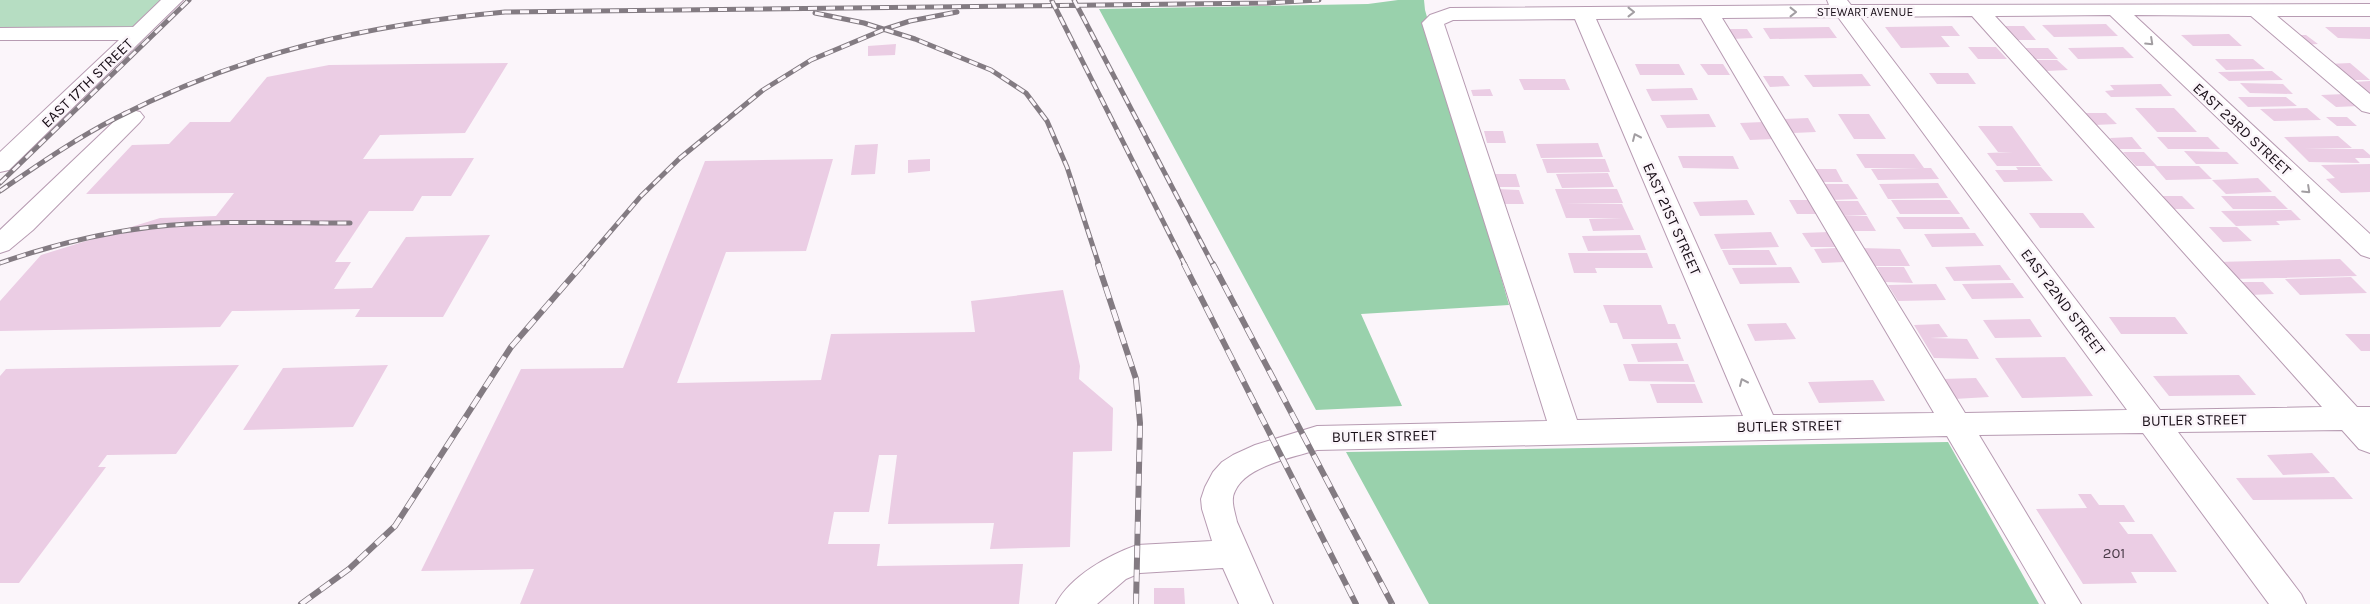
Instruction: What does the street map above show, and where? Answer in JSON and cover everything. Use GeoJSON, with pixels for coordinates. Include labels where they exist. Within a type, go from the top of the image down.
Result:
{"type":"FeatureCollection","features":[{"type":"Feature","properties":{"kind":"street","name":"EAST 17TH STREET"},"geometry":{"type":"LineString","coordinates":[[0,166],[173,0]]}},
{"type":"Feature","properties":{"kind":"street","name":"STEWART AVENUE"},"geometry":{"type":"LineString","coordinates":[[1566,432],[1433,24],[1437,19],[1450,14],[1708,12],[1841,6],[1979,11],[2115,9],[2370,10]]}},
{"type":"Feature","properties":{"kind":"street","name":"EAST 22ND STREET"},"geometry":{"type":"LineString","coordinates":[[1841,6],[2289,604]]}},
{"type":"Feature","properties":{"kind":"street","name":"EAST 23RD STREET"},"geometry":{"type":"LineString","coordinates":[[2115,9],[2370,249]]}},
{"type":"Feature","properties":{"kind":"street"},"geometry":{"type":"LineString","coordinates":[[2257,10],[2370,106]]}},
{"type":"Feature","properties":{"kind":"street"},"geometry":{"type":"LineString","coordinates":[[1979,11],[2360,418],[2370,441]]}},
{"type":"Feature","properties":{"kind":"street","name":"EAST 21ST STREET"},"geometry":{"type":"LineString","coordinates":[[1582,12],[1763,427]]}},
{"type":"Feature","properties":{"kind":"street"},"geometry":{"type":"LineString","coordinates":[[1708,12],[2064,604]]}},
{"type":"Feature","properties":{"kind":"street"},"geometry":{"type":"LineString","coordinates":[[3,37],[139,33]]}},
{"type":"Feature","properties":{"kind":"street"},"geometry":{"type":"LineString","coordinates":[[0,244],[24,224],[132,117]]}},
{"type":"Feature","properties":{"kind":"street","name":"BUTLER STREET"},"geometry":{"type":"LineString","coordinates":[[1233,554],[1216,500],[1221,484],[1233,471],[1250,460],[1317,438],[1763,427],[2360,418]]}},
{"type":"Feature","properties":{"kind":"street"},"geometry":{"type":"LineString","coordinates":[[1073,604],[1114,569],[1137,559],[1233,554],[1256,604]]}},
{"type":"Feature","properties":{"kind":"green space"},"geometry":{"type":"Polygon","coordinates":[[[0,0],[166,0],[136,27],[0,30],[0,0]]]}},
{"type":"Feature","properties":{"kind":"green space"},"geometry":{"type":"Polygon","coordinates":[[[1398,0],[1424,0],[1425,10],[1509,305],[1361,314],[1402,406],[1316,410],[1099,9],[1368,4],[1398,0]]]}},
{"type":"Feature","properties":{"kind":"green space"},"geometry":{"type":"Polygon","coordinates":[[[1948,442],[2039,604],[1429,604],[1346,452],[1948,442]]]}},
{"type":"Feature","properties":{"kind":"building"},"geometry":{"type":"Polygon","coordinates":[[[2106,24],[2118,36],[2054,37],[2042,25],[2106,24]]]}},
{"type":"Feature","properties":{"kind":"building"},"geometry":{"type":"Polygon","coordinates":[[[1952,26],[1960,36],[1941,36],[1950,47],[1901,48],[1885,27],[1952,26]]]}},
{"type":"Feature","properties":{"kind":"building"},"geometry":{"type":"Polygon","coordinates":[[[2005,26],[2024,26],[2036,40],[2016,40],[2005,26]]]}},
{"type":"Feature","properties":{"kind":"building"},"geometry":{"type":"Polygon","coordinates":[[[1829,27],[1837,38],[1770,39],[1763,28],[1829,27]]]}},
{"type":"Feature","properties":{"kind":"building"},"geometry":{"type":"Polygon","coordinates":[[[2325,27],[2370,27],[2370,39],[2338,38],[2325,27]]]}},
{"type":"Feature","properties":{"kind":"building"},"geometry":{"type":"Polygon","coordinates":[[[1726,29],[1747,29],[1753,38],[1732,39],[1726,29]]]}},
{"type":"Feature","properties":{"kind":"building"},"geometry":{"type":"Polygon","coordinates":[[[2229,34],[2242,46],[2193,46],[2181,35],[2229,34]]]}},
{"type":"Feature","properties":{"kind":"building"},"geometry":{"type":"Polygon","coordinates":[[[2290,35],[2306,35],[2318,44],[2302,45],[2290,35]]]}},
{"type":"Feature","properties":{"kind":"building"},"geometry":{"type":"Polygon","coordinates":[[[896,44],[895,55],[868,56],[868,46],[896,44]]]}},
{"type":"Feature","properties":{"kind":"building"},"geometry":{"type":"Polygon","coordinates":[[[1968,47],[1996,47],[2007,59],[1978,59],[1968,47]]]}},
{"type":"Feature","properties":{"kind":"building"},"geometry":{"type":"Polygon","coordinates":[[[2123,47],[2134,58],[2078,59],[2068,48],[2123,47]]]}},
{"type":"Feature","properties":{"kind":"building"},"geometry":{"type":"Polygon","coordinates":[[[2024,48],[2048,48],[2058,59],[2034,59],[2024,48]]]}},
{"type":"Feature","properties":{"kind":"building"},"geometry":{"type":"Polygon","coordinates":[[[2215,59],[2253,59],[2265,69],[2226,70],[2215,59]]]}},
{"type":"Feature","properties":{"kind":"building"},"geometry":{"type":"Polygon","coordinates":[[[2035,60],[2057,60],[2068,70],[2046,71],[2035,60]]]}},
{"type":"Feature","properties":{"kind":"building"},"geometry":{"type":"Polygon","coordinates":[[[508,63],[465,133],[380,135],[363,159],[474,158],[451,196],[422,196],[413,211],[369,211],[335,262],[351,262],[334,289],[372,288],[406,237],[490,235],[443,317],[355,317],[360,309],[232,311],[220,327],[0,331],[0,301],[41,255],[160,218],[216,216],[234,193],[86,194],[132,145],[169,144],[190,122],[230,122],[267,77],[329,65],[508,63]]]}},
{"type":"Feature","properties":{"kind":"building"},"geometry":{"type":"Polygon","coordinates":[[[2350,63],[2370,80],[2348,80],[2328,64],[2350,63]]]}},
{"type":"Feature","properties":{"kind":"building"},"geometry":{"type":"Polygon","coordinates":[[[1635,64],[1679,64],[1685,75],[1640,75],[1635,64]]]}},
{"type":"Feature","properties":{"kind":"building"},"geometry":{"type":"Polygon","coordinates":[[[1700,64],[1723,64],[1730,75],[1708,75],[1700,64]]]}},
{"type":"Feature","properties":{"kind":"building"},"geometry":{"type":"Polygon","coordinates":[[[2272,71],[2283,80],[2229,81],[2218,72],[2272,71]]]}},
{"type":"Feature","properties":{"kind":"building"},"geometry":{"type":"Polygon","coordinates":[[[1929,73],[1968,73],[1976,84],[1937,84],[1929,73]]]}},
{"type":"Feature","properties":{"kind":"building"},"geometry":{"type":"Polygon","coordinates":[[[1862,74],[1871,86],[1813,87],[1804,75],[1862,74]]]}},
{"type":"Feature","properties":{"kind":"building"},"geometry":{"type":"Polygon","coordinates":[[[1763,76],[1783,76],[1790,86],[1770,87],[1763,76]]]}},
{"type":"Feature","properties":{"kind":"building"},"geometry":{"type":"Polygon","coordinates":[[[1519,79],[1565,79],[1570,90],[1524,90],[1519,79]]]}},
{"type":"Feature","properties":{"kind":"building"},"geometry":{"type":"Polygon","coordinates":[[[2370,81],[2370,93],[2354,82],[2370,81]]]}},
{"type":"Feature","properties":{"kind":"building"},"geometry":{"type":"Polygon","coordinates":[[[2240,83],[2283,84],[2293,94],[2250,93],[2240,83]]]}},
{"type":"Feature","properties":{"kind":"building"},"geometry":{"type":"Polygon","coordinates":[[[2161,84],[2172,96],[2111,97],[2105,91],[2114,90],[2110,85],[2161,84]]]}},
{"type":"Feature","properties":{"kind":"building"},"geometry":{"type":"Polygon","coordinates":[[[1692,88],[1698,100],[1652,101],[1646,89],[1692,88]]]}},
{"type":"Feature","properties":{"kind":"building"},"geometry":{"type":"Polygon","coordinates":[[[1490,89],[1493,96],[1473,96],[1471,90],[1490,89]]]}},
{"type":"Feature","properties":{"kind":"building"},"geometry":{"type":"Polygon","coordinates":[[[2345,94],[2359,106],[2336,107],[2321,95],[2345,94]]]}},
{"type":"Feature","properties":{"kind":"building"},"geometry":{"type":"Polygon","coordinates":[[[2238,97],[2286,97],[2297,106],[2248,107],[2238,97]]]}},
{"type":"Feature","properties":{"kind":"building"},"geometry":{"type":"Polygon","coordinates":[[[2135,108],[2174,108],[2197,132],[2157,132],[2135,108]]]}},
{"type":"Feature","properties":{"kind":"building"},"geometry":{"type":"Polygon","coordinates":[[[2307,108],[2321,120],[2274,121],[2260,109],[2307,108]]]}},
{"type":"Feature","properties":{"kind":"building"},"geometry":{"type":"Polygon","coordinates":[[[2084,113],[2106,113],[2117,124],[2095,125],[2084,113]]]}},
{"type":"Feature","properties":{"kind":"building"},"geometry":{"type":"Polygon","coordinates":[[[1709,114],[1716,127],[1667,128],[1660,115],[1709,114]]]}},
{"type":"Feature","properties":{"kind":"building"},"geometry":{"type":"Polygon","coordinates":[[[1838,114],[1869,114],[1886,139],[1854,139],[1838,114]]]}},
{"type":"Feature","properties":{"kind":"building"},"geometry":{"type":"Polygon","coordinates":[[[2326,117],[2347,117],[2357,126],[2337,126],[2326,117]]]}},
{"type":"Feature","properties":{"kind":"building"},"geometry":{"type":"Polygon","coordinates":[[[1808,118],[1816,132],[1793,133],[1784,119],[1808,118]]]}},
{"type":"Feature","properties":{"kind":"building"},"geometry":{"type":"Polygon","coordinates":[[[1763,122],[1774,139],[1750,140],[1740,123],[1763,122]]]}},
{"type":"Feature","properties":{"kind":"building"},"geometry":{"type":"Polygon","coordinates":[[[1978,126],[2012,126],[2041,166],[1997,166],[1987,153],[2013,152],[1998,152],[1978,126]]]}},
{"type":"Feature","properties":{"kind":"building"},"geometry":{"type":"Polygon","coordinates":[[[1484,131],[1503,131],[1506,143],[1487,143],[1484,131]]]}},
{"type":"Feature","properties":{"kind":"building"},"geometry":{"type":"Polygon","coordinates":[[[2338,136],[2352,148],[2304,149],[2363,149],[2370,155],[2370,158],[2355,158],[2360,163],[2309,162],[2284,137],[2338,136]]]}},
{"type":"Feature","properties":{"kind":"building"},"geometry":{"type":"Polygon","coordinates":[[[2132,137],[2142,149],[2119,149],[2110,138],[2132,137]]]}},
{"type":"Feature","properties":{"kind":"building"},"geometry":{"type":"Polygon","coordinates":[[[2157,137],[2208,137],[2220,149],[2168,149],[2157,137]]]}},
{"type":"Feature","properties":{"kind":"building"},"geometry":{"type":"Polygon","coordinates":[[[1598,143],[1603,157],[1541,158],[1536,144],[1598,143]]]}},
{"type":"Feature","properties":{"kind":"building"},"geometry":{"type":"Polygon","coordinates":[[[878,144],[875,174],[851,175],[855,145],[878,144]]]}},
{"type":"Feature","properties":{"kind":"building"},"geometry":{"type":"Polygon","coordinates":[[[2184,151],[2227,152],[2239,164],[2196,164],[2184,151]]]}},
{"type":"Feature","properties":{"kind":"building"},"geometry":{"type":"Polygon","coordinates":[[[2123,152],[2144,152],[2157,166],[2136,166],[2123,152]]]}},
{"type":"Feature","properties":{"kind":"building"},"geometry":{"type":"Polygon","coordinates":[[[1856,154],[1914,154],[1924,168],[1931,168],[1939,179],[1878,180],[1871,169],[1921,168],[1865,168],[1856,154]]]}},
{"type":"Feature","properties":{"kind":"building"},"geometry":{"type":"Polygon","coordinates":[[[1678,156],[1733,156],[1739,169],[1683,168],[1678,156]]]}},
{"type":"Feature","properties":{"kind":"building"},"geometry":{"type":"Polygon","coordinates":[[[833,159],[806,251],[726,252],[677,383],[821,380],[831,334],[975,332],[971,301],[1063,290],[1080,366],[1079,379],[1113,408],[1112,451],[1073,452],[1070,547],[990,549],[994,523],[888,524],[897,455],[879,455],[869,512],[834,512],[828,544],[880,544],[877,566],[1023,564],[1019,604],[520,604],[534,569],[421,571],[521,369],[623,368],[705,161],[833,159]]]}},
{"type":"Feature","properties":{"kind":"building"},"geometry":{"type":"Polygon","coordinates":[[[930,159],[930,171],[908,173],[908,160],[930,159]]]}},
{"type":"Feature","properties":{"kind":"building"},"geometry":{"type":"Polygon","coordinates":[[[1542,159],[1605,159],[1610,172],[1547,173],[1542,159]]]}},
{"type":"Feature","properties":{"kind":"building"},"geometry":{"type":"Polygon","coordinates":[[[2370,164],[2370,192],[2341,193],[2326,179],[2335,178],[2321,165],[2370,164]]]}},
{"type":"Feature","properties":{"kind":"building"},"geometry":{"type":"Polygon","coordinates":[[[2154,166],[2199,166],[2212,179],[2166,180],[2154,166]]]}},
{"type":"Feature","properties":{"kind":"building"},"geometry":{"type":"Polygon","coordinates":[[[2016,167],[2041,167],[2053,181],[2004,182],[1995,170],[2018,170],[2016,167]]]}},
{"type":"Feature","properties":{"kind":"building"},"geometry":{"type":"Polygon","coordinates":[[[1814,169],[1836,169],[1843,182],[1821,182],[1814,169]]]}},
{"type":"Feature","properties":{"kind":"building"},"geometry":{"type":"Polygon","coordinates":[[[1608,173],[1614,187],[1562,188],[1556,174],[1608,173]]]}},
{"type":"Feature","properties":{"kind":"building"},"geometry":{"type":"Polygon","coordinates":[[[1495,174],[1516,174],[1520,187],[1498,187],[1495,174]]]}},
{"type":"Feature","properties":{"kind":"building"},"geometry":{"type":"Polygon","coordinates":[[[2258,178],[2272,192],[2226,194],[2212,180],[2258,178]]]}},
{"type":"Feature","properties":{"kind":"building"},"geometry":{"type":"Polygon","coordinates":[[[1938,183],[1948,198],[1888,199],[1879,184],[1938,183]]]}},
{"type":"Feature","properties":{"kind":"building"},"geometry":{"type":"Polygon","coordinates":[[[1821,184],[1848,184],[1858,199],[1831,200],[1821,184]]]}},
{"type":"Feature","properties":{"kind":"building"},"geometry":{"type":"Polygon","coordinates":[[[1497,189],[1519,190],[1524,204],[1501,204],[1497,189]]]}},
{"type":"Feature","properties":{"kind":"building"},"geometry":{"type":"Polygon","coordinates":[[[1555,189],[1617,189],[1623,203],[1564,204],[1622,204],[1634,230],[1593,231],[1589,219],[1623,218],[1566,218],[1555,189]]]}},
{"type":"Feature","properties":{"kind":"building"},"geometry":{"type":"Polygon","coordinates":[[[2158,196],[2182,196],[2195,209],[2170,209],[2158,196]]]}},
{"type":"Feature","properties":{"kind":"building"},"geometry":{"type":"Polygon","coordinates":[[[2221,196],[2275,196],[2288,209],[2233,209],[2221,196]]]}},
{"type":"Feature","properties":{"kind":"building"},"geometry":{"type":"Polygon","coordinates":[[[1747,200],[1755,215],[1700,216],[1693,202],[1747,200]]]}},
{"type":"Feature","properties":{"kind":"building"},"geometry":{"type":"Polygon","coordinates":[[[1789,200],[1810,200],[1818,214],[1797,214],[1789,200]]]}},
{"type":"Feature","properties":{"kind":"building"},"geometry":{"type":"Polygon","coordinates":[[[1891,200],[1950,200],[1960,214],[1900,214],[1891,200]]]}},
{"type":"Feature","properties":{"kind":"building"},"geometry":{"type":"Polygon","coordinates":[[[1832,201],[1858,201],[1867,215],[1841,216],[1832,201]]]}},
{"type":"Feature","properties":{"kind":"building"},"geometry":{"type":"Polygon","coordinates":[[[2291,210],[2301,220],[2276,221],[2280,225],[2236,226],[2221,211],[2291,210]]]}},
{"type":"Feature","properties":{"kind":"building"},"geometry":{"type":"Polygon","coordinates":[[[2029,213],[2083,213],[2095,228],[2040,228],[2029,213]]]}},
{"type":"Feature","properties":{"kind":"building"},"geometry":{"type":"Polygon","coordinates":[[[1842,216],[1867,216],[1876,231],[1851,231],[1842,216]]]}},
{"type":"Feature","properties":{"kind":"building"},"geometry":{"type":"Polygon","coordinates":[[[1896,217],[1962,217],[1970,229],[1904,229],[1896,217]]]}},
{"type":"Feature","properties":{"kind":"building"},"geometry":{"type":"Polygon","coordinates":[[[2209,227],[2237,227],[2252,241],[2223,242],[2209,227]]]}},
{"type":"Feature","properties":{"kind":"building"},"geometry":{"type":"Polygon","coordinates":[[[1771,232],[1779,247],[1721,249],[1714,234],[1771,232]]]}},
{"type":"Feature","properties":{"kind":"building"},"geometry":{"type":"Polygon","coordinates":[[[1829,232],[1838,247],[1811,247],[1802,233],[1829,232]]]}},
{"type":"Feature","properties":{"kind":"building"},"geometry":{"type":"Polygon","coordinates":[[[1975,233],[1984,246],[1932,247],[1924,234],[1975,233]]]}},
{"type":"Feature","properties":{"kind":"building"},"geometry":{"type":"Polygon","coordinates":[[[1640,235],[1646,250],[1588,251],[1582,236],[1640,235]]]}},
{"type":"Feature","properties":{"kind":"building"},"geometry":{"type":"Polygon","coordinates":[[[1836,248],[1845,262],[1822,263],[1814,249],[1836,248]]]}},
{"type":"Feature","properties":{"kind":"building"},"geometry":{"type":"Polygon","coordinates":[[[1859,248],[1900,249],[1910,266],[1868,266],[1859,248]]]}},
{"type":"Feature","properties":{"kind":"building"},"geometry":{"type":"Polygon","coordinates":[[[1722,250],[1769,250],[1777,265],[1729,265],[1722,250]]]}},
{"type":"Feature","properties":{"kind":"building"},"geometry":{"type":"Polygon","coordinates":[[[1568,253],[1647,253],[1653,268],[1595,268],[1597,273],[1574,273],[1568,253]]]}},
{"type":"Feature","properties":{"kind":"building"},"geometry":{"type":"Polygon","coordinates":[[[2340,259],[2357,276],[2231,279],[2216,262],[2340,259]]]}},
{"type":"Feature","properties":{"kind":"building"},"geometry":{"type":"Polygon","coordinates":[[[2000,265],[2011,280],[1954,281],[1945,267],[2000,265]]]}},
{"type":"Feature","properties":{"kind":"building"},"geometry":{"type":"Polygon","coordinates":[[[1791,267],[1800,283],[1740,284],[1732,268],[1791,267]]]}},
{"type":"Feature","properties":{"kind":"building"},"geometry":{"type":"Polygon","coordinates":[[[1877,267],[1904,267],[1913,283],[1885,282],[1877,267]]]}},
{"type":"Feature","properties":{"kind":"building"},"geometry":{"type":"Polygon","coordinates":[[[2351,277],[2367,293],[2300,295],[2285,279],[2351,277]]]}},
{"type":"Feature","properties":{"kind":"building"},"geometry":{"type":"Polygon","coordinates":[[[2239,282],[2263,282],[2274,294],[2250,295],[2239,282]]]}},
{"type":"Feature","properties":{"kind":"building"},"geometry":{"type":"Polygon","coordinates":[[[2013,283],[2024,298],[1972,299],[1962,284],[2013,283]]]}},
{"type":"Feature","properties":{"kind":"building"},"geometry":{"type":"Polygon","coordinates":[[[1936,284],[1946,300],[1898,301],[1888,285],[1936,284]]]}},
{"type":"Feature","properties":{"kind":"building"},"geometry":{"type":"Polygon","coordinates":[[[1603,305],[1661,305],[1668,324],[1675,324],[1681,339],[1623,339],[1617,323],[1610,323],[1603,305]]]}},
{"type":"Feature","properties":{"kind":"building"},"geometry":{"type":"Polygon","coordinates":[[[2109,317],[2175,317],[2188,334],[2121,334],[2109,317]]]}},
{"type":"Feature","properties":{"kind":"building"},"geometry":{"type":"Polygon","coordinates":[[[2030,319],[2042,337],[1995,338],[1983,320],[2030,319]]]}},
{"type":"Feature","properties":{"kind":"building"},"geometry":{"type":"Polygon","coordinates":[[[1786,323],[1796,339],[1755,341],[1747,324],[1786,323]]]}},
{"type":"Feature","properties":{"kind":"building"},"geometry":{"type":"Polygon","coordinates":[[[1939,324],[1948,337],[1930,338],[1967,339],[1979,359],[1934,358],[1914,325],[1939,324]]]}},
{"type":"Feature","properties":{"kind":"building"},"geometry":{"type":"Polygon","coordinates":[[[2345,334],[2370,334],[2370,351],[2361,351],[2345,334]]]}},
{"type":"Feature","properties":{"kind":"building"},"geometry":{"type":"Polygon","coordinates":[[[1677,343],[1684,361],[1638,362],[1631,344],[1677,343]]]}},
{"type":"Feature","properties":{"kind":"building"},"geometry":{"type":"Polygon","coordinates":[[[2065,357],[2093,396],[2022,398],[1995,358],[2065,357]]]}},
{"type":"Feature","properties":{"kind":"building"},"geometry":{"type":"Polygon","coordinates":[[[1623,364],[1688,364],[1695,382],[1629,381],[1623,364]]]}},
{"type":"Feature","properties":{"kind":"building"},"geometry":{"type":"Polygon","coordinates":[[[239,365],[176,454],[107,455],[98,467],[106,467],[19,583],[0,583],[0,376],[6,369],[239,365]]]}},
{"type":"Feature","properties":{"kind":"building"},"geometry":{"type":"Polygon","coordinates":[[[388,365],[353,427],[243,430],[283,368],[388,365]]]}},
{"type":"Feature","properties":{"kind":"building"},"geometry":{"type":"Polygon","coordinates":[[[2239,375],[2256,395],[2169,396],[2153,376],[2239,375]]]}},
{"type":"Feature","properties":{"kind":"building"},"geometry":{"type":"Polygon","coordinates":[[[1976,378],[1989,397],[1954,399],[1942,379],[1976,378]]]}},
{"type":"Feature","properties":{"kind":"building"},"geometry":{"type":"Polygon","coordinates":[[[1873,380],[1885,401],[1819,403],[1808,382],[1873,380]]]}},
{"type":"Feature","properties":{"kind":"building"},"geometry":{"type":"Polygon","coordinates":[[[1650,384],[1695,384],[1703,403],[1657,403],[1650,384]]]}},
{"type":"Feature","properties":{"kind":"building"},"geometry":{"type":"Polygon","coordinates":[[[2312,453],[2330,473],[2283,475],[2267,455],[2312,453]]]}},
{"type":"Feature","properties":{"kind":"building"},"geometry":{"type":"Polygon","coordinates":[[[2334,477],[2353,499],[2253,500],[2236,478],[2334,477]]]}},
{"type":"Feature","properties":{"kind":"building"},"geometry":{"type":"Polygon","coordinates":[[[2078,494],[2091,494],[2099,505],[2124,505],[2135,522],[2119,522],[2128,534],[2152,534],[2177,572],[2131,572],[2137,583],[2083,584],[2036,509],[2087,508],[2078,494]]]}},
{"type":"Feature","properties":{"kind":"building"},"geometry":{"type":"Polygon","coordinates":[[[1154,588],[1184,588],[1185,604],[1154,604],[1154,588]]]}},
{"type":"Feature","properties":{"kind":"railway"},"geometry":{"type":"LineString","coordinates":[[0,183],[189,0]]}},
{"type":"Feature","properties":{"kind":"railway"},"geometry":{"type":"LineString","coordinates":[[1074,0],[1077,5]]}},
{"type":"Feature","properties":{"kind":"railway"},"geometry":{"type":"LineString","coordinates":[[1077,5],[1267,3],[1319,0]]}},
{"type":"Feature","properties":{"kind":"railway"},"geometry":{"type":"LineString","coordinates":[[1052,1],[1054,6]]}},
{"type":"Feature","properties":{"kind":"railway"},"geometry":{"type":"LineString","coordinates":[[1054,6],[1077,5]]}},
{"type":"Feature","properties":{"kind":"railway"},"geometry":{"type":"LineString","coordinates":[[1077,5],[1213,265]]}},
{"type":"Feature","properties":{"kind":"railway"},"geometry":{"type":"LineString","coordinates":[[0,191],[101,126],[163,95],[257,59],[353,34],[402,25],[505,12],[1054,6]]}},
{"type":"Feature","properties":{"kind":"railway"},"geometry":{"type":"LineString","coordinates":[[1054,6],[1185,265]]}},
{"type":"Feature","properties":{"kind":"railway"},"geometry":{"type":"LineString","coordinates":[[884,29],[910,21],[957,12]]}},
{"type":"Feature","properties":{"kind":"railway"},"geometry":{"type":"LineString","coordinates":[[815,13],[864,23],[884,29]]}},
{"type":"Feature","properties":{"kind":"railway"},"geometry":{"type":"LineString","coordinates":[[582,265],[641,196],[680,158],[763,90],[811,60],[884,29]]}},
{"type":"Feature","properties":{"kind":"railway"},"geometry":{"type":"LineString","coordinates":[[884,29],[915,39],[991,70],[1026,93],[1047,121],[1067,167],[1099,265]]}},
{"type":"Feature","properties":{"kind":"railway"},"geometry":{"type":"LineString","coordinates":[[0,263],[75,241],[152,227],[226,223],[350,223]]}},
{"type":"Feature","properties":{"kind":"railway"},"geometry":{"type":"LineString","coordinates":[[301,604],[349,569],[395,526],[511,347],[583,264]]}},
{"type":"Feature","properties":{"kind":"railway"},"geometry":{"type":"LineString","coordinates":[[1098,264],[1136,379],[1140,423],[1136,604]]}},
{"type":"Feature","properties":{"kind":"railway"},"geometry":{"type":"LineString","coordinates":[[1184,264],[1356,604]]}},
{"type":"Feature","properties":{"kind":"railway"},"geometry":{"type":"LineString","coordinates":[[1213,264],[1392,604]]}}]}
